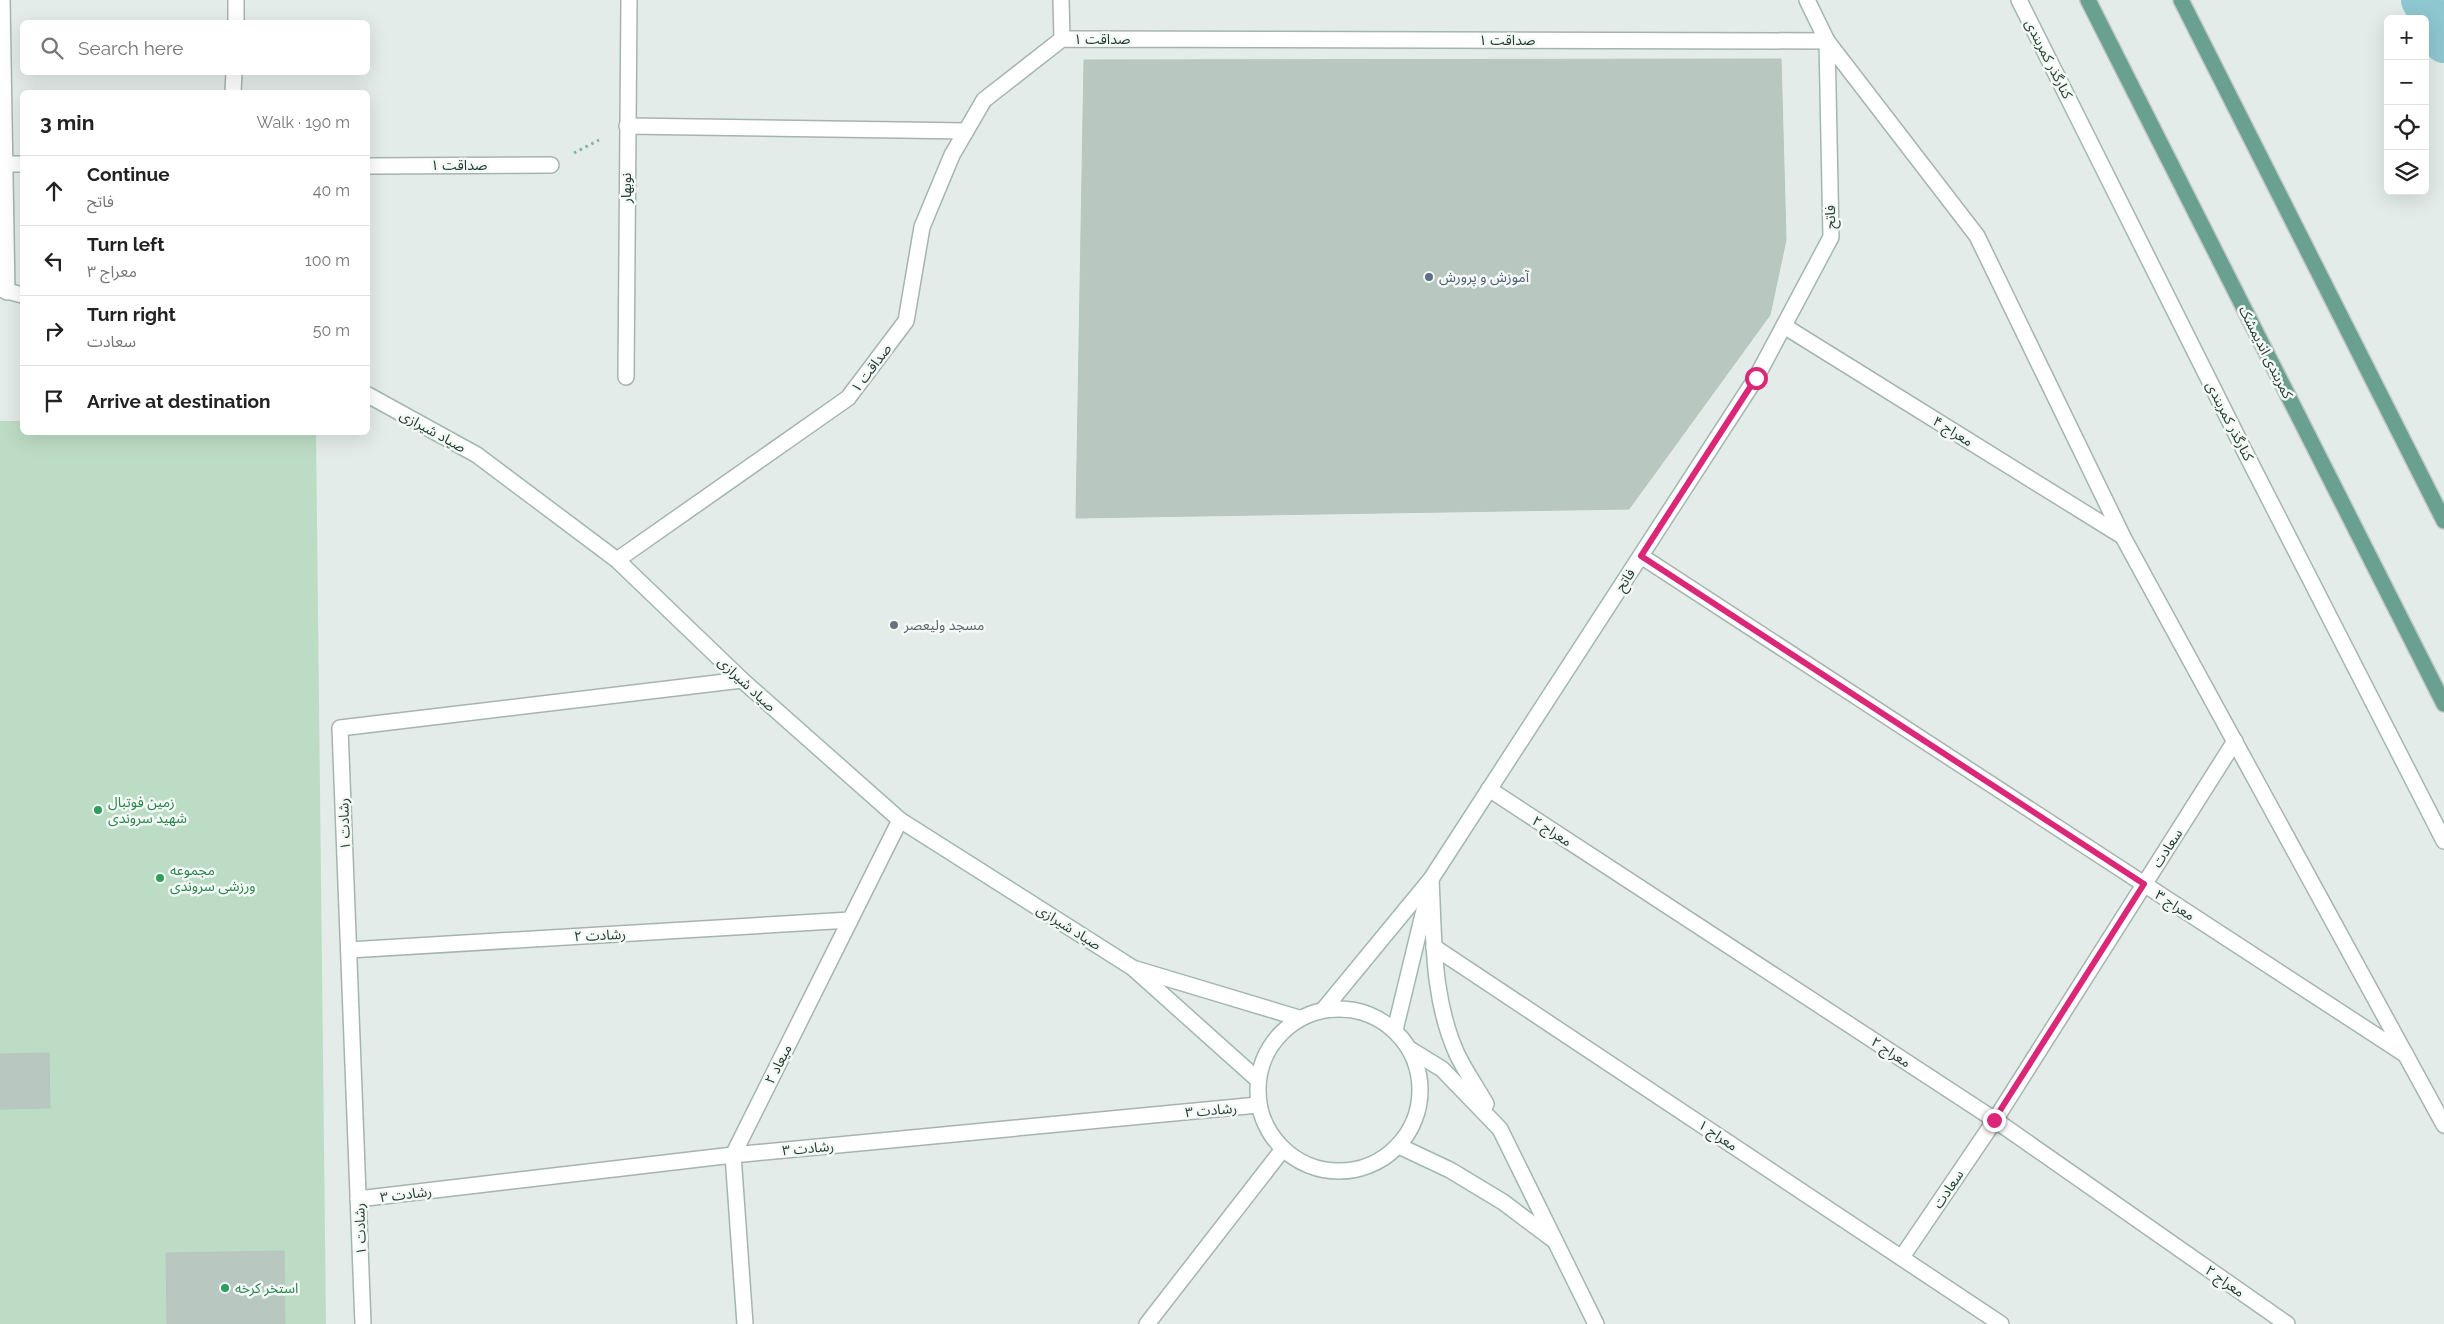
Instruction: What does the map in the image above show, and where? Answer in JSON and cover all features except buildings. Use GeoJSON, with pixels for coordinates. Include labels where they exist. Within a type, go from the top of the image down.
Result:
{"type":"FeatureCollection","features":[{"type":"Feature","properties":{"kind":"main road","name":"کمربندی اندیمشک"},"geometry":{"type":"LineString","coordinates":[[2088,0],[2444,704]]}},
{"type":"Feature","properties":{"kind":"main road"},"geometry":{"type":"LineString","coordinates":[[2181,0],[2444,521]]}},
{"type":"Feature","properties":{"kind":"street"},"geometry":{"type":"LineString","coordinates":[[2,0],[5,164],[2,292],[20,295]]}},
{"type":"Feature","properties":{"kind":"street"},"geometry":{"type":"LineString","coordinates":[[236,0],[236,20]]}},
{"type":"Feature","properties":{"kind":"street","name":"نوبهار"},"geometry":{"type":"LineString","coordinates":[[626,377],[629,0]]}},
{"type":"Feature","properties":{"kind":"street"},"geometry":{"type":"LineString","coordinates":[[1062,0],[1062,39]]}},
{"type":"Feature","properties":{"kind":"street"},"geometry":{"type":"LineString","coordinates":[[1807,0],[1827,41],[1977,236],[2123,537],[2444,1124]]}},
{"type":"Feature","properties":{"kind":"street","name":"کنارگذر کمربندی"},"geometry":{"type":"LineString","coordinates":[[2019,0],[2242,446],[2444,841]]}},
{"type":"Feature","properties":{"kind":"street","name":"صداقت ۱"},"geometry":{"type":"LineString","coordinates":[[617,560],[848,398],[906,320],[922,227],[952,155],[984,100],[1062,39],[1827,41]]}},
{"type":"Feature","properties":{"kind":"street","name":"فاتح"},"geometry":{"type":"LineString","coordinates":[[1431,879],[1756,378],[1831,237],[1827,41]]}},
{"type":"Feature","properties":{"kind":"street"},"geometry":{"type":"LineString","coordinates":[[233,90],[234,75]]}},
{"type":"Feature","properties":{"kind":"street"},"geometry":{"type":"LineString","coordinates":[[627,126],[966,131]]}},
{"type":"Feature","properties":{"kind":"street"},"geometry":{"type":"LineString","coordinates":[[5,164],[20,164]]}},
{"type":"Feature","properties":{"kind":"street","name":"صداقت ۱"},"geometry":{"type":"LineString","coordinates":[[370,166],[551,165]]}},
{"type":"Feature","properties":{"kind":"street","name":"معراج ۴"},"geometry":{"type":"LineString","coordinates":[[1784,326],[2123,537]]}},
{"type":"Feature","properties":{"kind":"street","name":"صیاد شیرازی"},"geometry":{"type":"LineString","coordinates":[[370,396],[477,454],[617,560],[742,680],[900,820],[1133,968]]}},
{"type":"Feature","properties":{"kind":"street","name":"معراج ۳"},"geometry":{"type":"LineString","coordinates":[[1641,556],[2408,1057]]}},
{"type":"Feature","properties":{"kind":"street","name":"رشادت ۱"},"geometry":{"type":"LineString","coordinates":[[363,1324],[340,728],[742,680]]}},
{"type":"Feature","properties":{"kind":"street","name":"سعادت"},"geometry":{"type":"LineString","coordinates":[[1902,1257],[1994,1120],[2236,741]]}},
{"type":"Feature","properties":{"kind":"street","name":"معراج ۲"},"geometry":{"type":"LineString","coordinates":[[1489,790],[1994,1120],[2287,1324]]}},
{"type":"Feature","properties":{"kind":"street","name":"میعاد ۲"},"geometry":{"type":"LineString","coordinates":[[733,1155],[900,820]]}},
{"type":"Feature","properties":{"kind":"street"},"geometry":{"type":"LineString","coordinates":[[1431,879],[1434,947],[1440,1005],[1457,1054],[1500,1129],[1558,1243],[1596,1324]]}},
{"type":"Feature","properties":{"kind":"street"},"geometry":{"type":"LineString","coordinates":[[1324,1009],[1431,879]]}},
{"type":"Feature","properties":{"kind":"street"},"geometry":{"type":"LineString","coordinates":[[1395,1030],[1431,879]]}},
{"type":"Feature","properties":{"kind":"street","name":"رشادت ۲"},"geometry":{"type":"LineString","coordinates":[[349,950],[850,920]]}},
{"type":"Feature","properties":{"kind":"street","name":"معراج ۱"},"geometry":{"type":"LineString","coordinates":[[1434,947],[2001,1324]]}},
{"type":"Feature","properties":{"kind":"street"},"geometry":{"type":"LineString","coordinates":[[1133,968],[1299,1018]]}},
{"type":"Feature","properties":{"kind":"street"},"geometry":{"type":"LineString","coordinates":[[1133,968],[1258,1080]]}},
{"type":"Feature","properties":{"kind":"street"},"geometry":{"type":"LineString","coordinates":[[1349,1008],[1374,1015],[1395,1030],[1411,1050],[1420,1074],[1421,1100],[1414,1124],[1400,1146],[1379,1162],[1355,1170],[1329,1171],[1305,1164],[1283,1149],[1268,1130],[1258,1105],[1258,1080],[1265,1055],[1279,1033],[1299,1018],[1324,1009],[1349,1008]]}},
{"type":"Feature","properties":{"kind":"street"},"geometry":{"type":"LineString","coordinates":[[1411,1050],[1442,1069],[1500,1129]]}},
{"type":"Feature","properties":{"kind":"street","name":"رشادت ۳"},"geometry":{"type":"LineString","coordinates":[[358,1199],[733,1155],[1258,1105]]}},
{"type":"Feature","properties":{"kind":"street"},"geometry":{"type":"LineString","coordinates":[[1400,1146],[1450,1170],[1502,1202],[1558,1243]]}},
{"type":"Feature","properties":{"kind":"street"},"geometry":{"type":"LineString","coordinates":[[1147,1324],[1283,1149]]}},
{"type":"Feature","properties":{"kind":"street"},"geometry":{"type":"LineString","coordinates":[[733,1155],[745,1324]]}},
{"type":"Feature","properties":{"kind":"path"},"geometry":{"type":"LineString","coordinates":[[551,165],[627,126]]}},
{"type":"Feature","properties":{"kind":"green space","name":"مجموعه ورزشی سروندی"},"geometry":{"type":"Polygon","coordinates":[[[0,421],[20,421],[20,435],[316,435],[326,1324],[0,1324],[0,421]]]}},
{"type":"Feature","properties":{"kind":"waterway"},"geometry":{"type":"LineString","coordinates":[[2421,0],[2444,43]]}},
{"type":"Feature","properties":{"kind":"place","name":"آموزش و پرورش"},"geometry":{"type":"Point","coordinates":[1429,277]}},
{"type":"Feature","properties":{"kind":"place","name":"مسجد ولیعصر"},"geometry":{"type":"Point","coordinates":[894,625]}},
{"type":"Feature","properties":{"kind":"place","name":"زمین فوتبال شهید سروندی"},"geometry":{"type":"Point","coordinates":[98,810]}},
{"type":"Feature","properties":{"kind":"place","name":"مجموعه ورزشی سروندی"},"geometry":{"type":"Point","coordinates":[160,878]}},
{"type":"Feature","properties":{"kind":"place","name":"استخر کرخه"},"geometry":{"type":"Point","coordinates":[225,1288]}},
{"type":"Feature","properties":{"kind":"route"},"geometry":{"type":"LineString","coordinates":[[1756,378],[1641,556],[2144,884],[1994,1120]]}}]}
